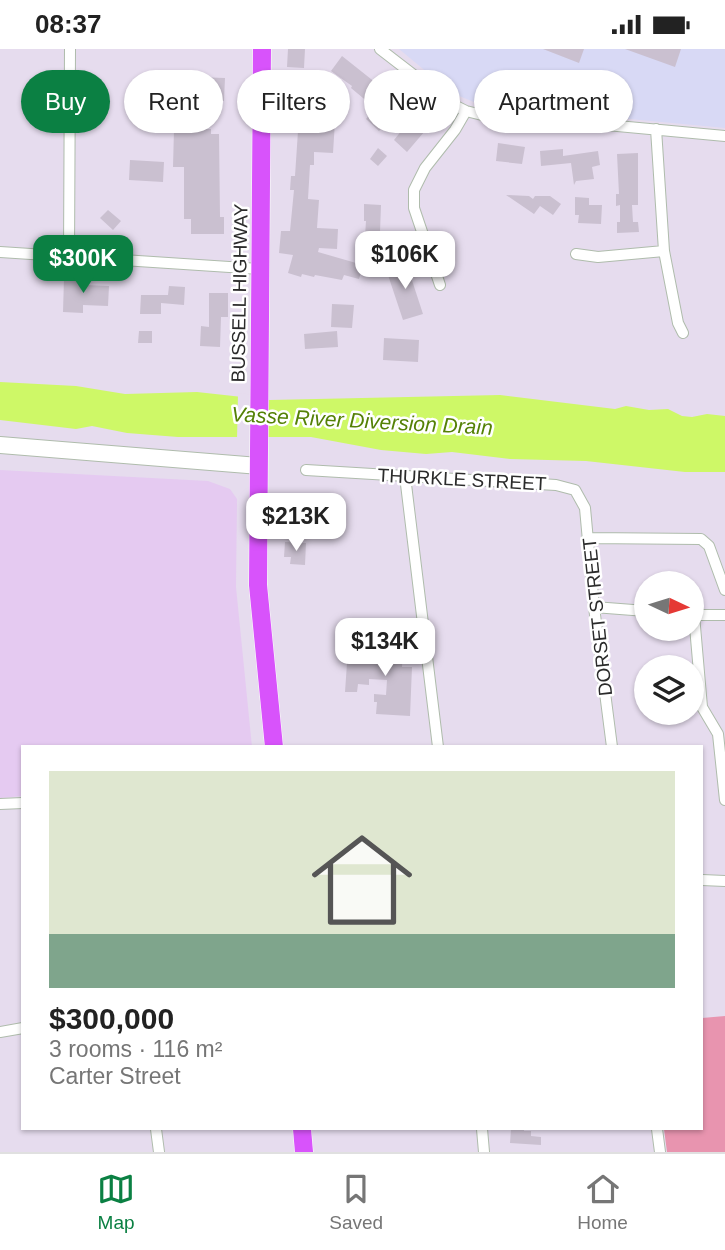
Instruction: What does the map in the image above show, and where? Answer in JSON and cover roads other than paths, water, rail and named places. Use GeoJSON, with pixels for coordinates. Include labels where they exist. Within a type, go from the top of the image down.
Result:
{"type":"FeatureCollection","features":[{"type":"Feature","properties":{"kind":"main road","name":"BUSSELL HIGHWAY"},"geometry":{"type":"LineString","coordinates":[[251,49],[255,269]]}},
{"type":"Feature","properties":{"kind":"main road","name":"BUSSELL HIGHWAY"},"geometry":{"type":"LineString","coordinates":[[262,49],[255,269],[250,627],[262,745]]}},
{"type":"Feature","properties":{"kind":"main road","name":"BUSSELL HIGHWAY"},"geometry":{"type":"LineString","coordinates":[[253,466],[258,586],[274,745]]}},
{"type":"Feature","properties":{"kind":"main road"},"geometry":{"type":"LineString","coordinates":[[302,1130],[304,1152]]}},
{"type":"Feature","properties":{"kind":"main road"},"geometry":{"type":"LineString","coordinates":[[313,1130],[316,1152]]}},
{"type":"Feature","properties":{"kind":"street"},"geometry":{"type":"LineString","coordinates":[[69,258],[70,49]]}},
{"type":"Feature","properties":{"kind":"street"},"geometry":{"type":"LineString","coordinates":[[380,49],[450,103],[466,111],[494,118],[554,120],[725,136]]}},
{"type":"Feature","properties":{"kind":"street"},"geometry":{"type":"LineString","coordinates":[[440,285],[414,208],[414,190],[425,168],[456,130],[466,111]]}},
{"type":"Feature","properties":{"kind":"street"},"geometry":{"type":"LineString","coordinates":[[656,129],[664,251],[678,323],[683,333]]}},
{"type":"Feature","properties":{"kind":"street"},"geometry":{"type":"LineString","coordinates":[[576,254],[598,257],[664,251]]}},
{"type":"Feature","properties":{"kind":"street"},"geometry":{"type":"LineString","coordinates":[[0,252],[255,269]]}},
{"type":"Feature","properties":{"kind":"street"},"geometry":{"type":"LineString","coordinates":[[0,445],[253,466]]}},
{"type":"Feature","properties":{"kind":"street","name":"THURKLE STREET"},"geometry":{"type":"LineString","coordinates":[[306,470],[556,485],[575,490]]}},
{"type":"Feature","properties":{"kind":"street"},"geometry":{"type":"LineString","coordinates":[[405,476],[438,745]]}},
{"type":"Feature","properties":{"kind":"street","name":"DORSET STREET"},"geometry":{"type":"LineString","coordinates":[[575,490],[585,508],[594,607],[612,745]]}},
{"type":"Feature","properties":{"kind":"street"},"geometry":{"type":"LineString","coordinates":[[587,538],[701,539],[709,546],[725,590]]}},
{"type":"Feature","properties":{"kind":"street"},"geometry":{"type":"LineString","coordinates":[[594,607],[634,610]]}},
{"type":"Feature","properties":{"kind":"street"},"geometry":{"type":"LineString","coordinates":[[704,615],[725,615]]}},
{"type":"Feature","properties":{"kind":"street"},"geometry":{"type":"LineString","coordinates":[[696,641],[702,707],[719,734],[725,800]]}},
{"type":"Feature","properties":{"kind":"street"},"geometry":{"type":"LineString","coordinates":[[0,804],[21,803]]}},
{"type":"Feature","properties":{"kind":"street"},"geometry":{"type":"LineString","coordinates":[[703,880],[725,881]]}},
{"type":"Feature","properties":{"kind":"street"},"geometry":{"type":"LineString","coordinates":[[0,1032],[21,1028]]}},
{"type":"Feature","properties":{"kind":"street"},"geometry":{"type":"LineString","coordinates":[[156,1130],[159,1152]]}},
{"type":"Feature","properties":{"kind":"street"},"geometry":{"type":"LineString","coordinates":[[482,1130],[484,1152]]}},
{"type":"Feature","properties":{"kind":"street"},"geometry":{"type":"LineString","coordinates":[[657,1130],[660,1152]]}},
{"type":"Feature","properties":{"kind":"water","name":"Vasse River Diversion Drain"},"geometry":{"type":"Polygon","coordinates":[[[0,382],[76,386],[125,394],[197,392],[270,400],[500,395],[615,409],[626,406],[649,410],[668,409],[682,416],[692,417],[707,414],[725,416],[725,472],[685,472],[586,461],[510,459],[452,452],[426,454],[381,450],[311,437],[178,437],[127,433],[92,426],[76,429],[0,420],[0,382]]]}}]}
